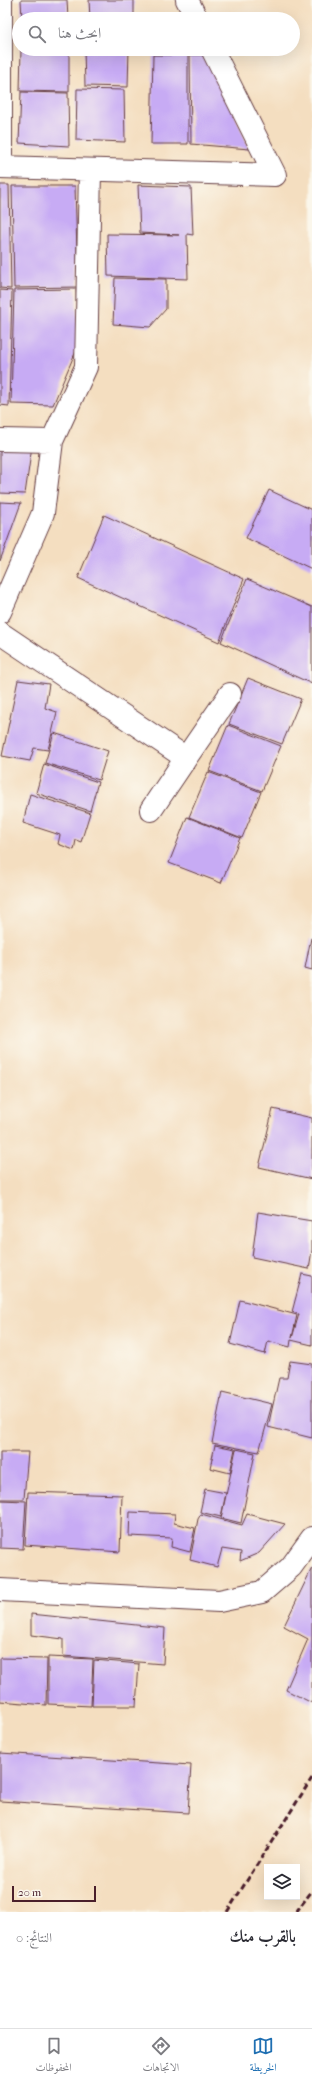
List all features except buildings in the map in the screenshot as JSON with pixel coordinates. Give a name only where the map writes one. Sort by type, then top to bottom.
[{"type":"street","points":[[1,0],[0,167],[275,175],[216,56]]},
{"type":"street","points":[[187,0],[193,12]]},
{"type":"street","points":[[0,612],[43,513],[52,441],[86,367],[90,170]]},
{"type":"street","points":[[0,440],[52,441]]},
{"type":"street","points":[[0,633],[186,758]]},
{"type":"street","points":[[151,810],[230,694]]},
{"type":"street","points":[[0,1590],[219,1601],[262,1592],[291,1567],[312,1538]]},
{"type":"railway","points":[[227,1912],[312,1778]]},
{"type":"railway","points":[[296,1912],[312,1891]]}]
